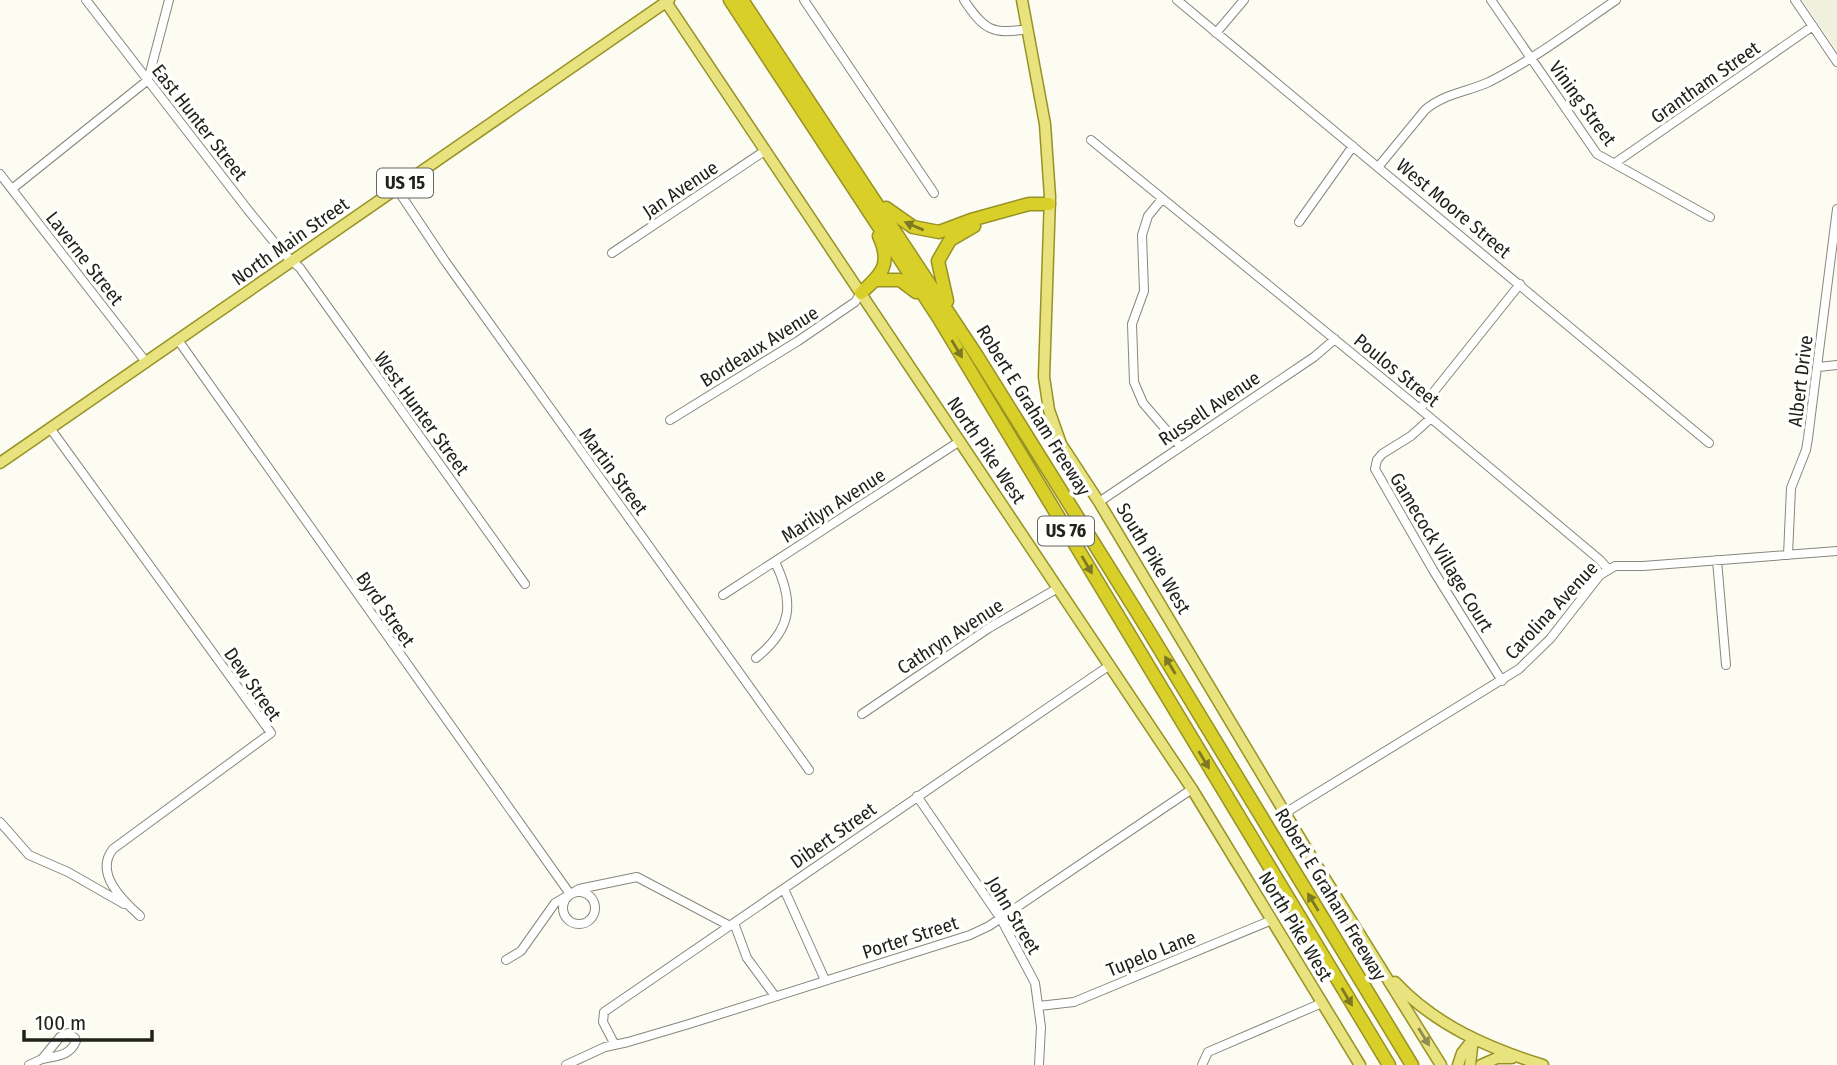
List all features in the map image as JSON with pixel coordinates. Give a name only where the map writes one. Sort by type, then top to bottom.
[{"type":"highway","name":"Robert E Graham Freeway","points":[[735,1],[1134,606],[1412,1065]]},
{"type":"highway","points":[[865,196],[913,228],[939,232],[1029,204],[1049,204]]},
{"type":"highway","points":[[861,293],[876,280],[886,257],[865,196]]},
{"type":"highway","points":[[944,316],[938,261],[950,240],[1002,211]]},
{"type":"highway","points":[[876,280],[892,279],[907,283],[944,316]]},
{"type":"highway","name":"Robert E Graham Freeway","points":[[944,316],[1389,1065]]},
{"type":"main road","name":"South Pike West","points":[[1022,0],[1045,124],[1049,204],[1044,377],[1049,410],[1061,444],[1099,502],[1381,968]]},
{"type":"main road","name":"North Pike West","points":[[666,1],[1192,789],[1360,1065]]},
{"type":"main road","name":"North Main Street","points":[[0,463],[666,1]]},
{"type":"main road","points":[[1381,968],[1411,998],[1444,1022],[1473,1039],[1543,1065]]},
{"type":"main road","points":[[1381,968],[1441,1065]]},
{"type":"main road","points":[[1458,1065],[1462,1053],[1473,1039]]},
{"type":"main road","points":[[1470,1065],[1473,1039]]},
{"type":"main road","points":[[1481,1065],[1497,1058],[1521,1058]]},
{"type":"street","name":"East Hunter Street","points":[[86,0],[248,210],[292,261]]},
{"type":"street","points":[[12,189],[148,80],[169,0]]},
{"type":"street","points":[[804,0],[934,193]]},
{"type":"street","points":[[964,0],[982,24],[990,29],[1005,33],[1028,29]]},
{"type":"street","name":"West Moore Street","points":[[1177,0],[1709,443]]},
{"type":"street","points":[[1216,33],[1244,0]]},
{"type":"street","name":"Vining Street","points":[[1491,0],[1591,147],[1602,158],[1710,217]]},
{"type":"street","points":[[1379,166],[1425,110],[1434,103],[1489,82],[1616,0]]},
{"type":"street","points":[[1795,0],[1837,62]]},
{"type":"street","name":"Grantham Street","points":[[1615,163],[1812,26]]},
{"type":"street","name":"Poulos Street","points":[[1091,140],[1431,418],[1608,569]]},
{"type":"street","points":[[1299,222],[1353,146]]},
{"type":"street","name":"Jan Avenue","points":[[612,253],[766,150]]},
{"type":"street","name":"Laverne Street","points":[[0,174],[146,362]]},
{"type":"street","name":"Martin Street","points":[[397,189],[453,272],[808,770]]},
{"type":"street","points":[[1161,199],[1148,216],[1142,235],[1144,291],[1132,324],[1134,382],[1143,403],[1181,446]]},
{"type":"street","name":"Albert Drive","points":[[1788,555],[1791,488],[1806,450],[1837,209]]},
{"type":"street","name":"West Hunter Street","points":[[292,261],[300,268],[525,584]]},
{"type":"street","points":[[1420,409],[1520,284]]},
{"type":"street","name":"Bordeaux Avenue","points":[[670,420],[798,341],[855,302],[861,293]]},
{"type":"street","name":"Russell Avenue","points":[[1099,502],[1314,357],[1335,339]]},
{"type":"street","name":"Byrd Street","points":[[178,340],[570,894]]},
{"type":"street","points":[[1818,367],[1837,365]]},
{"type":"street","name":"Gamecock Village Court","points":[[1431,418],[1411,436],[1382,454],[1375,469],[1433,570],[1502,681]]},
{"type":"street","name":"Dew Street","points":[[50,428],[271,733],[108,855],[105,865],[108,877],[140,916]]},
{"type":"street","name":"Marilyn Avenue","points":[[723,595],[960,441]]},
{"type":"street","name":"Carolina Avenue","points":[[1285,813],[1502,681],[1533,657],[1608,569],[1837,551]]},
{"type":"street","points":[[1717,560],[1726,665]]},
{"type":"street","points":[[756,659],[779,637],[787,613],[787,585],[775,562]]},
{"type":"street","name":"Cathryn Avenue","points":[[862,714],[989,628],[1058,588]]},
{"type":"street","name":"Dibert Street","points":[[610,1046],[603,1022],[604,1012],[1110,665]]},
{"type":"street","name":"Porter Street","points":[[566,1065],[610,1046],[970,935],[1001,919],[1192,789]]},
{"type":"street","name":"John Street","points":[[917,796],[1001,919],[1035,983],[1041,1027],[1039,1065]]},
{"type":"street","points":[[0,822],[29,855],[68,872],[130,907]]},
{"type":"street","points":[[506,960],[520,951],[555,903],[579,889],[637,877],[732,925],[747,958],[775,996]]},
{"type":"street","points":[[784,889],[825,980]]},
{"type":"street","name":"Byrd Street","points":[[581,892],[590,897],[594,907],[589,920],[576,923],[565,915],[563,905],[570,894],[581,892]]},
{"type":"street","name":"Tupelo Lane","points":[[1039,1006],[1074,1002],[1272,920]]},
{"type":"street","points":[[1202,1065],[1208,1052],[1322,1003]]},
{"type":"street","points":[[29,1065],[42,1059]]},
{"type":"shaded area","points":[[1802,0],[1837,0],[1837,51]]}]
